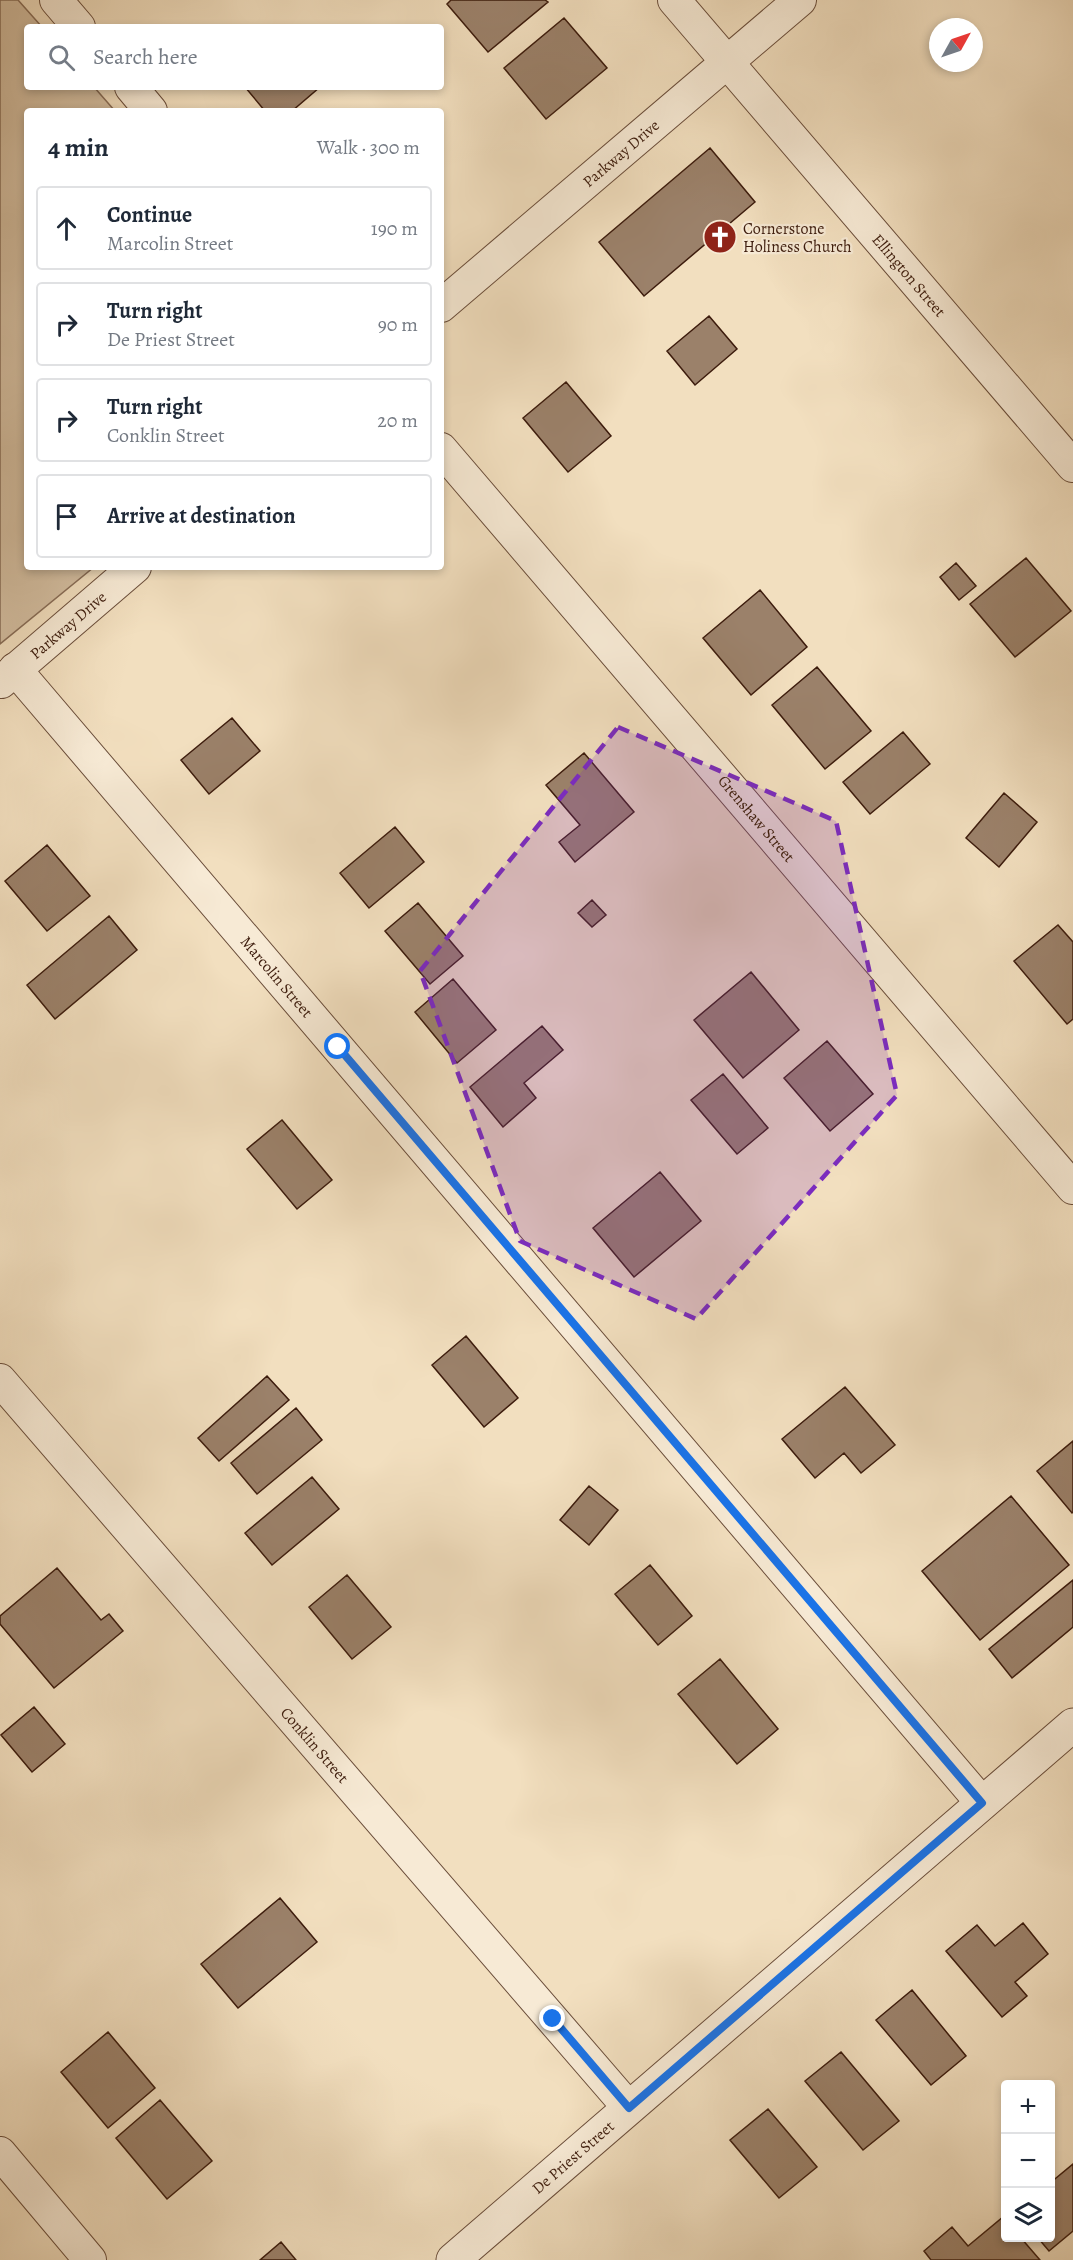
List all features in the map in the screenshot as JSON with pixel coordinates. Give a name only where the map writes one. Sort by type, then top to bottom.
[{"type":"street","points":[[56,0],[76,24]]},
{"type":"street","name":"Ellington Street","points":[[674,0],[1073,466]]},
{"type":"street","name":"Parkway Drive","points":[[444,303],[800,0]]},
{"type":"street","points":[[133,90],[148,108]]},
{"type":"street","name":"Grenshaw Street","points":[[444,453],[1073,1188]]},
{"type":"street","name":"Parkway Drive","points":[[8,675],[131,570]]},
{"type":"street","name":"Marcolin Street","points":[[8,675],[982,1803]]},
{"type":"street","name":"Conklin Street","points":[[0,1380],[629,2108]]},
{"type":"street","name":"De Priest Street","points":[[453,2260],[1073,1725]]},
{"type":"street","points":[[0,2153],[90,2260]]},
{"type":"highlighted area","points":[[618,727],[836,821],[897,1095],[696,1319],[520,1241],[420,971]]},
{"type":"shaded area","points":[[0,0],[18,0],[39,24],[24,24],[24,90],[97,90],[112,108],[24,108],[24,570],[90,570],[0,644]]},
{"type":"building","points":[[451,0],[545,0],[548,2],[488,52],[447,4]]},
{"type":"building","points":[[564,18],[607,68],[546,119],[504,68]]},
{"type":"building","points":[[248,90],[316,90],[296,108],[262,108]]},
{"type":"building","points":[[710,148],[755,202],[644,296],[599,242]]},
{"type":"building","points":[[709,316],[737,349],[695,385],[667,351]]},
{"type":"building","points":[[566,382],[611,436],[568,472],[523,418]]},
{"type":"building","points":[[1026,558],[1071,611],[1015,657],[970,604]]},
{"type":"building","points":[[956,563],[976,586],[959,600],[940,577]]},
{"type":"building","points":[[760,590],[807,647],[751,695],[703,638]]},
{"type":"building","points":[[817,667],[871,731],[825,769],[772,705]]},
{"type":"building","points":[[232,718],[260,751],[209,794],[181,760]]},
{"type":"building","points":[[903,732],[930,764],[870,814],[843,782]]},
{"type":"building","points":[[584,753],[634,812],[575,862],[559,842],[580,825],[546,785]]},
{"type":"building","points":[[1004,793],[1037,822],[999,867],[966,838]]},
{"type":"building","points":[[395,827],[424,862],[369,908],[340,873]]},
{"type":"building","points":[[47,845],[90,896],[47,931],[5,881]]},
{"type":"building","points":[[592,900],[606,915],[592,927],[578,913]]},
{"type":"building","points":[[418,903],[463,956],[430,984],[385,931]]},
{"type":"building","points":[[109,916],[137,950],[55,1019],[27,985]]},
{"type":"building","points":[[1058,925],[1073,942],[1073,1019],[1067,1024],[1014,961]]},
{"type":"building","points":[[751,972],[799,1030],[743,1078],[694,1020]]},
{"type":"building","points":[[453,979],[496,1030],[457,1063],[415,1012]]},
{"type":"building","points":[[542,1026],[563,1050],[524,1083],[536,1098],[503,1127],[470,1087]]},
{"type":"building","points":[[827,1041],[873,1094],[830,1131],[784,1078]]},
{"type":"building","points":[[723,1074],[768,1128],[737,1154],[691,1100]]},
{"type":"building","points":[[282,1120],[332,1180],[297,1209],[247,1149]]},
{"type":"building","points":[[660,1172],[701,1221],[634,1277],[593,1228]]},
{"type":"building","points":[[466,1336],[518,1398],[484,1427],[432,1365]]},
{"type":"building","points":[[267,1376],[289,1400],[219,1461],[198,1438]]},
{"type":"building","points":[[845,1387],[895,1445],[861,1473],[844,1453],[815,1478],[782,1439]]},
{"type":"building","points":[[296,1408],[322,1440],[257,1494],[231,1463]]},
{"type":"building","points":[[1073,1441],[1073,1512],[1072,1513],[1037,1471]]},
{"type":"building","points":[[312,1477],[339,1509],[272,1565],[245,1533]]},
{"type":"building","points":[[589,1486],[618,1510],[589,1545],[560,1520]]},
{"type":"building","points":[[1011,1496],[1069,1565],[980,1640],[922,1571]]},
{"type":"building","points":[[650,1565],[692,1616],[658,1645],[615,1594]]},
{"type":"building","points":[[57,1568],[101,1620],[109,1614],[123,1631],[54,1688],[0,1624],[0,1616]]},
{"type":"building","points":[[347,1575],[391,1627],[352,1659],[309,1607]]},
{"type":"building","points":[[1073,1580],[1073,1627],[1012,1678],[989,1649]]},
{"type":"building","points":[[720,1659],[778,1729],[737,1764],[678,1694]]},
{"type":"building","points":[[34,1707],[65,1744],[32,1772],[1,1735]]},
{"type":"building","points":[[280,1898],[317,1942],[238,2008],[201,1964]]},
{"type":"building","points":[[1023,1923],[1048,1954],[1015,1982],[1027,1996],[1002,2017],[946,1951],[977,1925],[995,1946]]},
{"type":"building","points":[[912,1990],[966,2056],[931,2085],[876,2020]]},
{"type":"building","points":[[108,2032],[155,2088],[108,2128],[61,2072]]},
{"type":"building","points":[[841,2052],[899,2121],[863,2150],[805,2081]]},
{"type":"building","points":[[160,2100],[212,2161],[167,2199],[116,2138]]},
{"type":"building","points":[[768,2109],[817,2167],[779,2198],[730,2140]]},
{"type":"building","points":[[1073,2164],[1073,2231],[1049,2251],[1041,2242],[1055,2242],[1055,2179]]},
{"type":"building","points":[[1001,2219],[1001,2242],[1024,2242],[1040,2260],[931,2260],[924,2251],[952,2227],[968,2246]]},
{"type":"building","points":[[281,2242],[296,2260],[260,2260]]},
{"type":"place","name":"Cornerstone Holiness Church","points":[[720,237]]},
{"type":"route","points":[[338,1047],[982,1803],[629,2108],[553,2019]]}]
